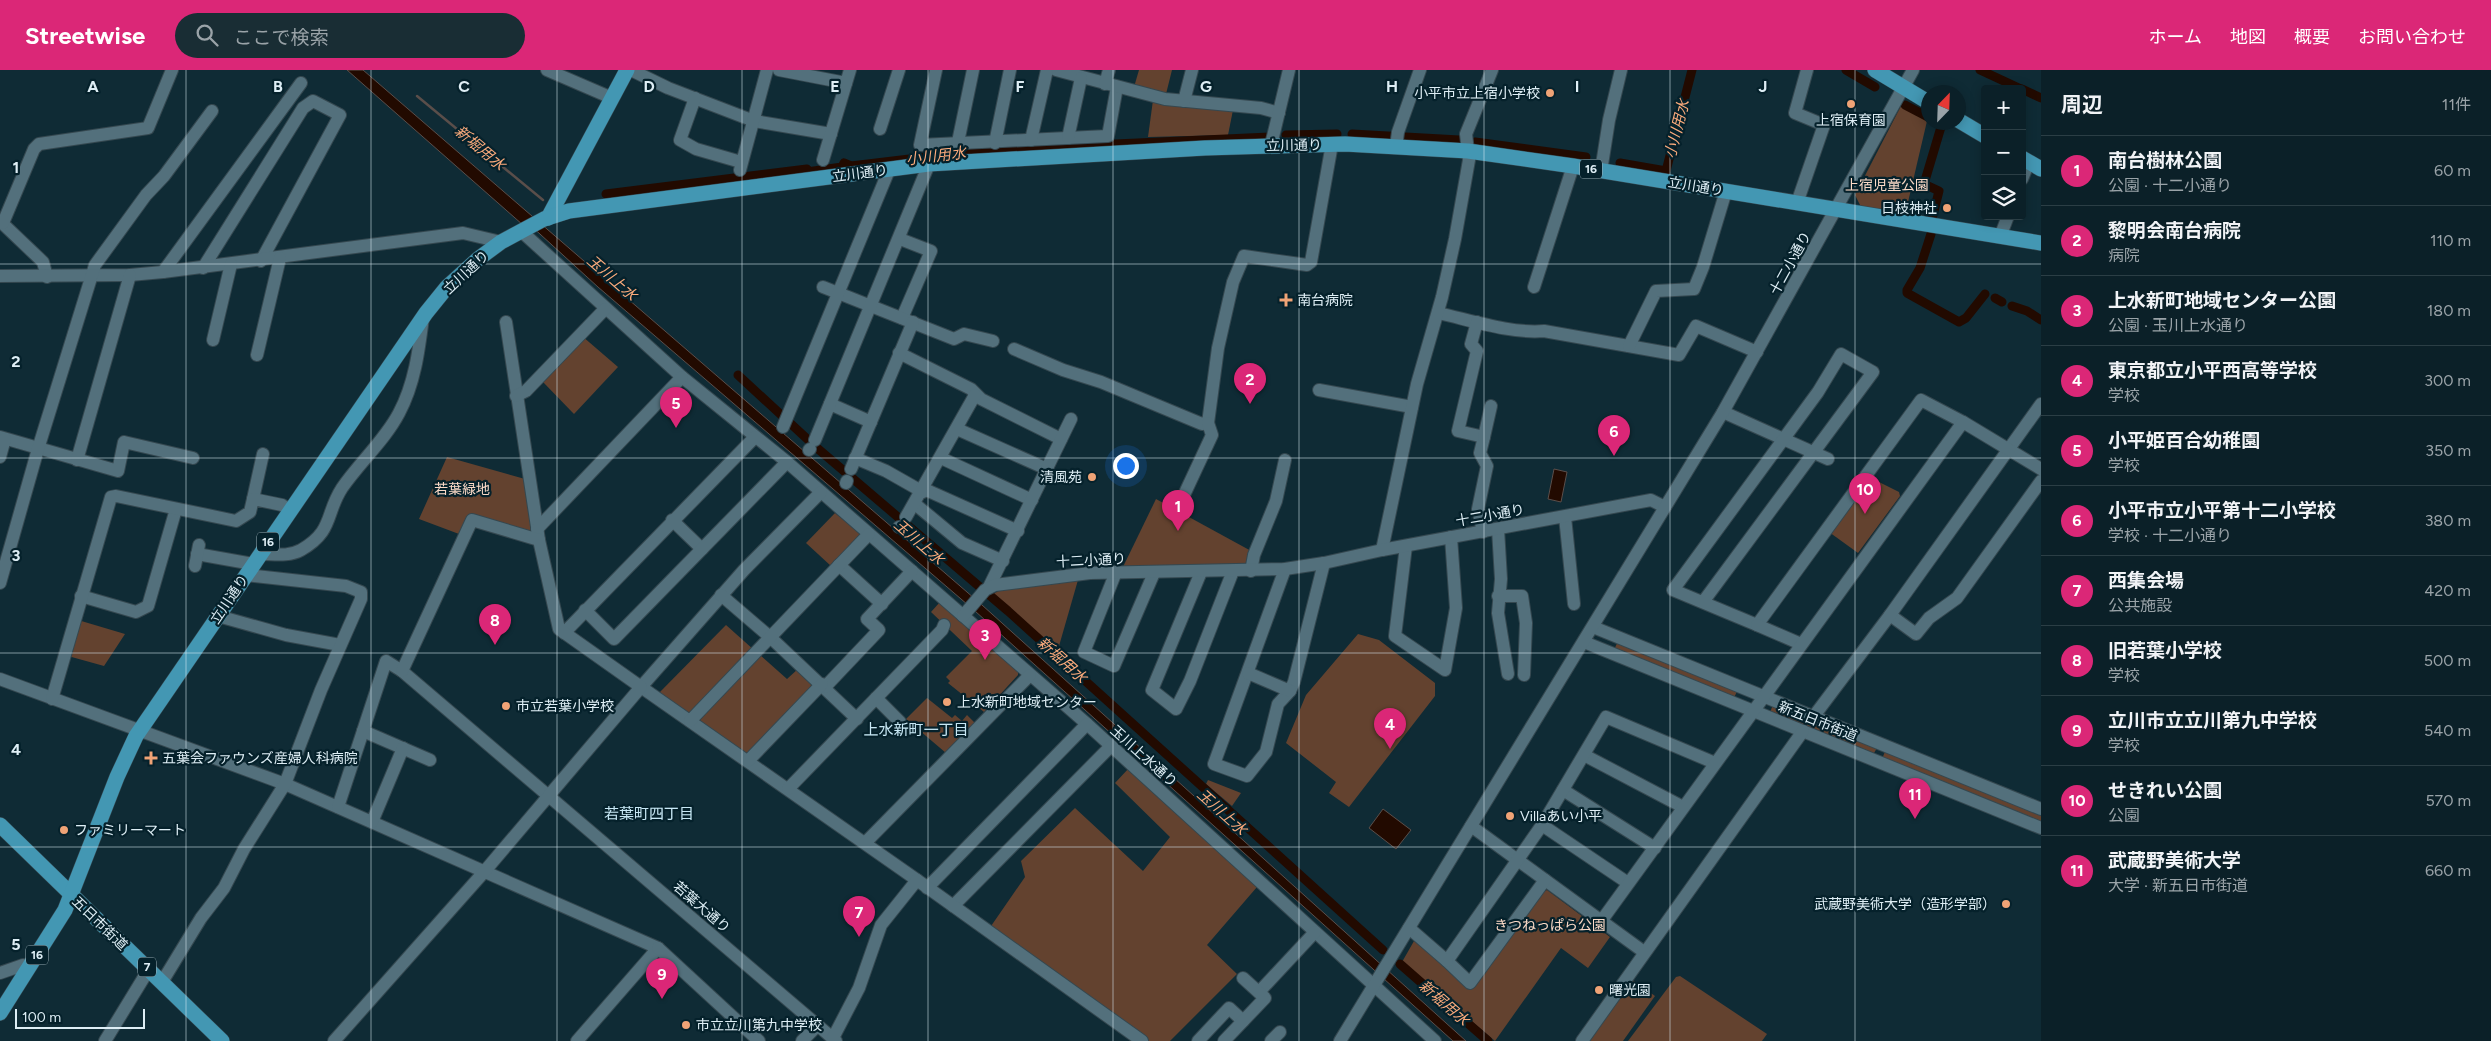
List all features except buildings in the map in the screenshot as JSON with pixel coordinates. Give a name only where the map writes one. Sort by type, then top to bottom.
[{"type":"main road","points":[[546,218],[629,70]]},
{"type":"main road","points":[[1875,70],[1921,98]]},
{"type":"main road","points":[[1966,125],[1981,134]]},
{"type":"main road","name":"立川通り","points":[[546,218],[569,211],[929,164],[1272,145],[1332,144],[1397,139],[1836,209],[2000,238],[2041,243]]},
{"type":"main road","name":"16","points":[[523,231],[546,218]]},
{"type":"main road","name":"立川通り","points":[[0,1013],[65,910],[117,777],[139,732],[423,317],[447,287],[478,259],[501,242],[523,231]]},
{"type":"main road","name":"五日市街道","points":[[0,825],[222,1041]]},
{"type":"street","points":[[47,277],[43,262],[1,222],[34,149],[39,144],[148,128],[172,70]]},
{"type":"street","points":[[547,70],[612,98]]},
{"type":"street","points":[[629,70],[754,121],[831,134]]},
{"type":"street","points":[[695,98],[680,140],[696,149],[740,166],[767,70]]},
{"type":"street","points":[[779,70],[846,83]]},
{"type":"street","points":[[823,160],[850,70]]},
{"type":"street","points":[[880,129],[899,70]]},
{"type":"street","points":[[936,70],[920,145],[958,142],[995,143],[1108,136],[1111,85],[1109,70]]},
{"type":"street","points":[[958,142],[974,70]]},
{"type":"street","points":[[995,143],[1010,70]]},
{"type":"street","points":[[1031,140],[1047,70]]},
{"type":"street","points":[[1059,70],[1081,78],[1184,101],[1261,108],[1279,112]]},
{"type":"street","points":[[1184,101],[1192,70]]},
{"type":"street","points":[[1272,145],[1289,70]]},
{"type":"street","points":[[1397,139],[1420,70]]},
{"type":"street","points":[[1382,550],[1412,406],[1438,313],[1455,239],[1469,160],[1465,142],[1466,134],[1492,70]]},
{"type":"street","points":[[1601,171],[1609,120],[1621,70]]},
{"type":"street","points":[[1797,203],[1824,125],[1795,113],[1807,70]]},
{"type":"street","name":"十二小通り","points":[[985,590],[1060,576],[1116,572],[1154,573],[1286,569],[1651,500],[1665,507],[1723,412],[1913,70]]},
{"type":"street","points":[[1068,138],[1081,78]]},
{"type":"street","points":[[163,272],[301,83]]},
{"type":"street","points":[[203,268],[303,108],[313,101],[340,115],[261,260]]},
{"type":"street","points":[[0,581],[38,448],[95,265],[146,195],[164,176],[212,111]]},
{"type":"street","points":[[1177,510],[1212,435],[1208,423],[1220,338],[1233,282],[1244,256],[1307,265],[1310,262],[1332,144]]},
{"type":"street","points":[[2025,175],[2034,163]]},
{"type":"street","points":[[811,446],[872,306],[929,164]]},
{"type":"street","points":[[1534,287],[1573,166]]},
{"type":"street","points":[[786,421],[836,300],[837,292],[889,170]]},
{"type":"street","points":[[1629,346],[1656,291],[1694,289],[1703,267],[1726,191]]},
{"type":"street","points":[[2000,238],[2007,220]]},
{"type":"street","name":"玉川上水通り","points":[[523,231],[605,309],[682,377],[787,462],[1111,746],[1315,932],[1376,982],[1435,1041]]},
{"type":"street","points":[[0,276],[130,275],[163,272],[463,233],[501,242]]},
{"type":"street","points":[[900,239],[931,252],[908,320],[899,354],[850,473],[886,471],[923,490],[1018,531]]},
{"type":"street","points":[[257,354],[280,258]]},
{"type":"street","points":[[213,340],[231,264]]},
{"type":"street","points":[[77,460],[130,275]]},
{"type":"street","points":[[823,287],[954,339],[964,334],[993,341]]},
{"type":"street","points":[[516,396],[526,391],[605,309]]},
{"type":"street","points":[[1438,313],[1533,332],[1544,331],[1679,356],[1696,326],[1757,352]]},
{"type":"street","points":[[253,564],[288,555],[300,550],[319,537],[330,519],[333,506],[341,489],[399,413],[417,363],[423,317]]},
{"type":"street","points":[[506,322],[538,534],[556,624],[564,633],[865,843],[1142,1041]]},
{"type":"street","points":[[1477,322],[1471,344],[1477,351],[1458,431],[1484,436]]},
{"type":"street","points":[[1014,349],[1202,424],[1208,423]]},
{"type":"street","points":[[899,354],[938,371],[972,389],[976,395],[1021,421],[1061,439]]},
{"type":"street","points":[[1703,602],[1812,452],[1873,372],[1841,354],[1818,392],[1782,438],[1673,590],[1801,644]]},
{"type":"street","points":[[538,534],[682,377]]},
{"type":"street","points":[[1319,390],[1412,406]]},
{"type":"street","points":[[902,524],[916,504],[976,395]]},
{"type":"street","points":[[1757,625],[1921,400],[1963,422],[2041,469]]},
{"type":"street","points":[[830,404],[871,422]]},
{"type":"street","points":[[1814,716],[1890,615],[2041,404]]},
{"type":"street","points":[[1483,532],[1478,508],[1487,466],[1480,453],[1491,406]]},
{"type":"street","points":[[1723,412],[1828,459]]},
{"type":"street","points":[[963,616],[985,590],[1003,561],[1071,419]]},
{"type":"street","points":[[1602,920],[1963,422]]},
{"type":"street","points":[[957,429],[1047,469]]},
{"type":"street","points":[[564,633],[672,520],[755,437]]},
{"type":"street","points":[[0,456],[3,438],[118,471],[124,442],[193,458]]},
{"type":"street","points":[[52,699],[111,497],[116,496],[236,522],[250,512],[263,454]]},
{"type":"street","points":[[941,458],[1032,500]]},
{"type":"street","points":[[1251,571],[1254,555],[1276,501],[1285,460]]},
{"type":"street","points":[[585,610],[614,639],[787,462]]},
{"type":"street","points":[[1890,615],[1916,634],[1929,618],[1957,598],[2041,481]]},
{"type":"street","points":[[334,1041],[484,872],[721,595],[821,492]]},
{"type":"street","points":[[253,499],[282,505],[290,510]]},
{"type":"street","points":[[916,504],[962,543],[1003,561]]},
{"type":"street","points":[[1340,1041],[1665,507]]},
{"type":"street","points":[[81,596],[136,612],[148,606],[176,509]]},
{"type":"street","points":[[1564,517],[1574,604]]},
{"type":"street","points":[[338,807],[386,661],[402,671],[472,520],[538,534]]},
{"type":"street","points":[[672,520],[702,549]]},
{"type":"street","points":[[1498,529],[1500,579],[1498,613],[1508,674]]},
{"type":"street","points":[[690,721],[869,534]]},
{"type":"street","points":[[1406,546],[1394,636],[1445,670],[1456,608],[1451,537]]},
{"type":"street","points":[[162,982],[200,918],[224,888],[244,849],[285,784],[340,645],[362,599],[361,592],[346,586],[320,582],[253,564],[197,555]]},
{"type":"street","points":[[1286,569],[1214,764],[1247,776],[1266,752],[1278,704],[1290,691],[1324,563]]},
{"type":"street","points":[[839,565],[882,604]]},
{"type":"street","points":[[748,761],[878,630],[867,619],[912,571]]},
{"type":"street","points":[[1201,572],[1152,690],[1176,709],[1190,681],[1233,571]]},
{"type":"street","points":[[1116,572],[1084,652],[1114,666],[1154,573]]},
{"type":"street","points":[[721,595],[770,637],[857,719]]},
{"type":"street","points":[[1498,596],[1522,596],[1526,623],[1524,675]]},
{"type":"street","points":[[218,616],[286,635],[340,645]]},
{"type":"street","points":[[788,789],[942,630],[944,624]]},
{"type":"street","name":"新五日市街道","points":[[1593,627],[2041,809]]},
{"type":"street","name":"新五日市街道","points":[[1584,642],[2041,828]]},
{"type":"street","name":"若葉大通り","points":[[402,671],[834,1040]]},
{"type":"street","points":[[1248,673],[1290,691]]},
{"type":"street","points":[[865,843],[1030,675]]},
{"type":"street","points":[[0,679],[139,732],[285,784],[658,948],[759,1041]]},
{"type":"street","points":[[876,698],[900,722]]},
{"type":"street","points":[[1447,961],[1542,825],[1606,716],[1715,763]]},
{"type":"street","points":[[834,1040],[859,988],[881,925],[1086,724]]},
{"type":"street","points":[[363,731],[430,760]]},
{"type":"street","points":[[1582,1041],[1804,731]]},
{"type":"street","points":[[1873,759],[1878,753],[1878,742]]},
{"type":"street","points":[[953,906],[1111,746]]},
{"type":"street","points":[[372,822],[403,748]]},
{"type":"street","points":[[1584,756],[1683,807]]},
{"type":"street","points":[[1563,790],[1655,848]]},
{"type":"street","points":[[1542,825],[1628,883]]},
{"type":"street","points":[[1471,826],[1644,952]]},
{"type":"street","points":[[1409,928],[1470,982],[1545,880]]},
{"type":"street","points":[[1259,992],[1315,932]]},
{"type":"street","points":[[577,1041],[658,948]]},
{"type":"street","points":[[0,973],[23,965],[29,968]]},
{"type":"street","points":[[105,1041],[149,969]]},
{"type":"street","points":[[1224,1041],[1265,998],[1244,978]]},
{"type":"street","points":[[1198,1041],[1229,1008],[1243,1021]]},
{"type":"street","points":[[802,1041],[818,1026]]},
{"type":"green space","points":[[1139,70],[1172,70],[1166,94],[1134,87]]},
{"type":"green space","points":[[1153,100],[1233,110],[1228,135],[1148,137]]},
{"type":"green space","name":"上宿児童公園","points":[[1901,106],[1921,118],[1921,130],[1925,130],[1905,215],[1861,207],[1855,195]]},
{"type":"green space","points":[[582,336],[618,367],[574,414],[542,381]]},
{"type":"green space","name":"若葉緑地","points":[[447,457],[525,479],[532,529],[526,536],[469,515],[459,534],[419,519]]},
{"type":"green space","points":[[1871,478],[1899,492],[1900,496],[1858,553],[1829,532]]},
{"type":"green space","points":[[1156,499],[1253,552],[1247,568],[1122,569]]},
{"type":"green space","points":[[835,513],[860,533],[860,537],[831,566],[806,543]]},
{"type":"green space","points":[[1078,580],[1057,653],[991,595],[1004,588]]},
{"type":"green space","points":[[940,602],[1018,670],[1018,675],[984,712],[948,683],[950,681],[946,677],[972,651],[931,612]]},
{"type":"green space","points":[[78,620],[125,634],[104,666],[68,656]]},
{"type":"green space","points":[[726,625],[754,650],[691,714],[687,714],[658,694]]},
{"type":"green space","points":[[1358,634],[1379,640],[1435,683],[1435,696],[1349,807],[1329,793],[1336,782],[1286,743],[1306,695]]},
{"type":"green space","points":[[1618,641],[1738,689],[1734,698],[1614,650]]},
{"type":"green space","points":[[760,655],[787,679],[799,668],[813,687],[749,753],[744,754],[699,722],[698,718]]},
{"type":"green space","points":[[927,698],[952,718],[955,715],[962,721],[967,715],[976,724],[946,753],[906,719]]},
{"type":"green space","points":[[1773,704],[1877,748],[1874,753],[1770,713]]},
{"type":"green space","points":[[1886,749],[2041,813],[2041,823],[1882,759]]},
{"type":"green space","points":[[1129,768],[1257,887],[1207,945],[1237,974],[1170,1041],[1146,1041],[989,929],[1025,877],[1021,861],[1075,808],[1143,871],[1170,837],[1115,783]]},
{"type":"green space","points":[[1208,780],[1241,793],[1232,806],[1206,784]]},
{"type":"green space","name":"きつねっぱら公園","points":[[1547,890],[1610,937],[1588,968],[1561,948],[1495,1041],[1402,962],[1414,941],[1418,939],[1473,988],[1542,892]]},
{"type":"green space","points":[[1627,976],[1655,996],[1623,1041],[1582,1041]]},
{"type":"green space","points":[[1680,976],[1767,1034],[1762,1041],[1628,1041],[1676,977]]},
{"type":"shaded area","points":[[347,70],[363,70],[982,605],[1466,1041],[1453,1041],[975,611],[598,287],[529,224],[523,225]]},
{"type":"shaded area","points":[[1554,469],[1567,472],[1561,502],[1548,499]]},
{"type":"shaded area","points":[[1383,809],[1411,830],[1396,849],[1369,828]]},
{"type":"waterway","name":"小川用水","points":[[1620,163],[1666,171],[1692,70]]},
{"type":"waterway","name":"小川用水","points":[[1846,70],[1875,87]]},
{"type":"waterway","points":[[1980,70],[2012,85]]},
{"type":"waterway","points":[[2026,91],[2041,98]]},
{"type":"waterway","name":"新堀用水","points":[[417,96],[543,200]]},
{"type":"waterway","name":"小川用水","points":[[1905,105],[1921,113]]},
{"type":"waterway","name":"小川用水","points":[[1932,219],[1939,191],[1924,184],[1940,130]]},
{"type":"waterway","name":"小川用水","points":[[1286,135],[1337,134]]},
{"type":"waterway","name":"小川用水","points":[[1352,134],[1459,140]]},
{"type":"waterway","name":"小川用水","points":[[606,194],[807,169],[807,172],[842,167],[844,163],[851,166],[985,150],[1270,137]]},
{"type":"waterway","name":"小川用水","points":[[1475,142],[1586,157]]},
{"type":"waterway","name":"小川用水","points":[[1931,234],[1920,268],[1907,293],[1959,322],[1966,318],[1985,294]]},
{"type":"waterway","name":"小川用水","points":[[1995,298],[2002,302]]},
{"type":"waterway","name":"小川用水","points":[[2012,306],[2027,311],[2041,320]]},
{"type":"waterway","name":"新堀用水","points":[[738,375],[817,448],[1008,611],[1383,950]]},
{"type":"waterway","name":"新堀用水","points":[[1400,964],[1488,1041]]},
{"type":"place","name":"小平市立上宿小学校","points":[[1550,93]]},
{"type":"place","name":"上宿保育園","points":[[1851,104]]},
{"type":"place","name":"日枝神社","points":[[1947,208]]},
{"type":"place","name":"南台病院","points":[[1286,300]]},
{"type":"place","name":"黎明会南台病院","points":[[1250,404]]},
{"type":"place","name":"小平姫百合幼稚園","points":[[676,428]]},
{"type":"place","name":"小平市立小平第十二小学校","points":[[1614,456]]},
{"type":"place","name":"清風苑","points":[[1092,477]]},
{"type":"place","name":"せきれい公園","points":[[1865,514]]},
{"type":"place","name":"南台樹林公園","points":[[1178,531]]},
{"type":"place","name":"旧若葉小学校","points":[[495,645]]},
{"type":"place","name":"上水新町地域センター公園","points":[[985,660]]},
{"type":"place","name":"上水新町地域センター","points":[[947,702]]},
{"type":"place","name":"市立若葉小学校","points":[[506,706]]},
{"type":"place","name":"東京都立小平西高等学校","points":[[1390,749]]},
{"type":"place","name":"五葉会ファウンズ産婦人科病院","points":[[151,758]]},
{"type":"place","name":"Villaあい小平","points":[[1510,816]]},
{"type":"place","name":"武蔵野美術大学","points":[[1915,819]]},
{"type":"place","name":"ファミリーマート","points":[[64,830]]},
{"type":"place","name":"武蔵野美術大学（造形学部）","points":[[2006,904]]},
{"type":"place","name":"西集会場","points":[[859,937]]},
{"type":"place","name":"曙光園","points":[[1599,990]]},
{"type":"place","name":"立川市立立川第九中学校","points":[[662,999]]},
{"type":"place","name":"市立立川第九中学校","points":[[686,1025]]},
{"type":"district","name":"上水新町一丁目","points":[[916,730]]},
{"type":"district","name":"若葉町四丁目","points":[[649,814]]},
{"type":"water label","name":"玉川上水","points":[[612,278]]},
{"type":"water label","name":"玉川上水","points":[[919,542]]},
{"type":"water label","name":"玉川上水","points":[[1222,812]]}]
